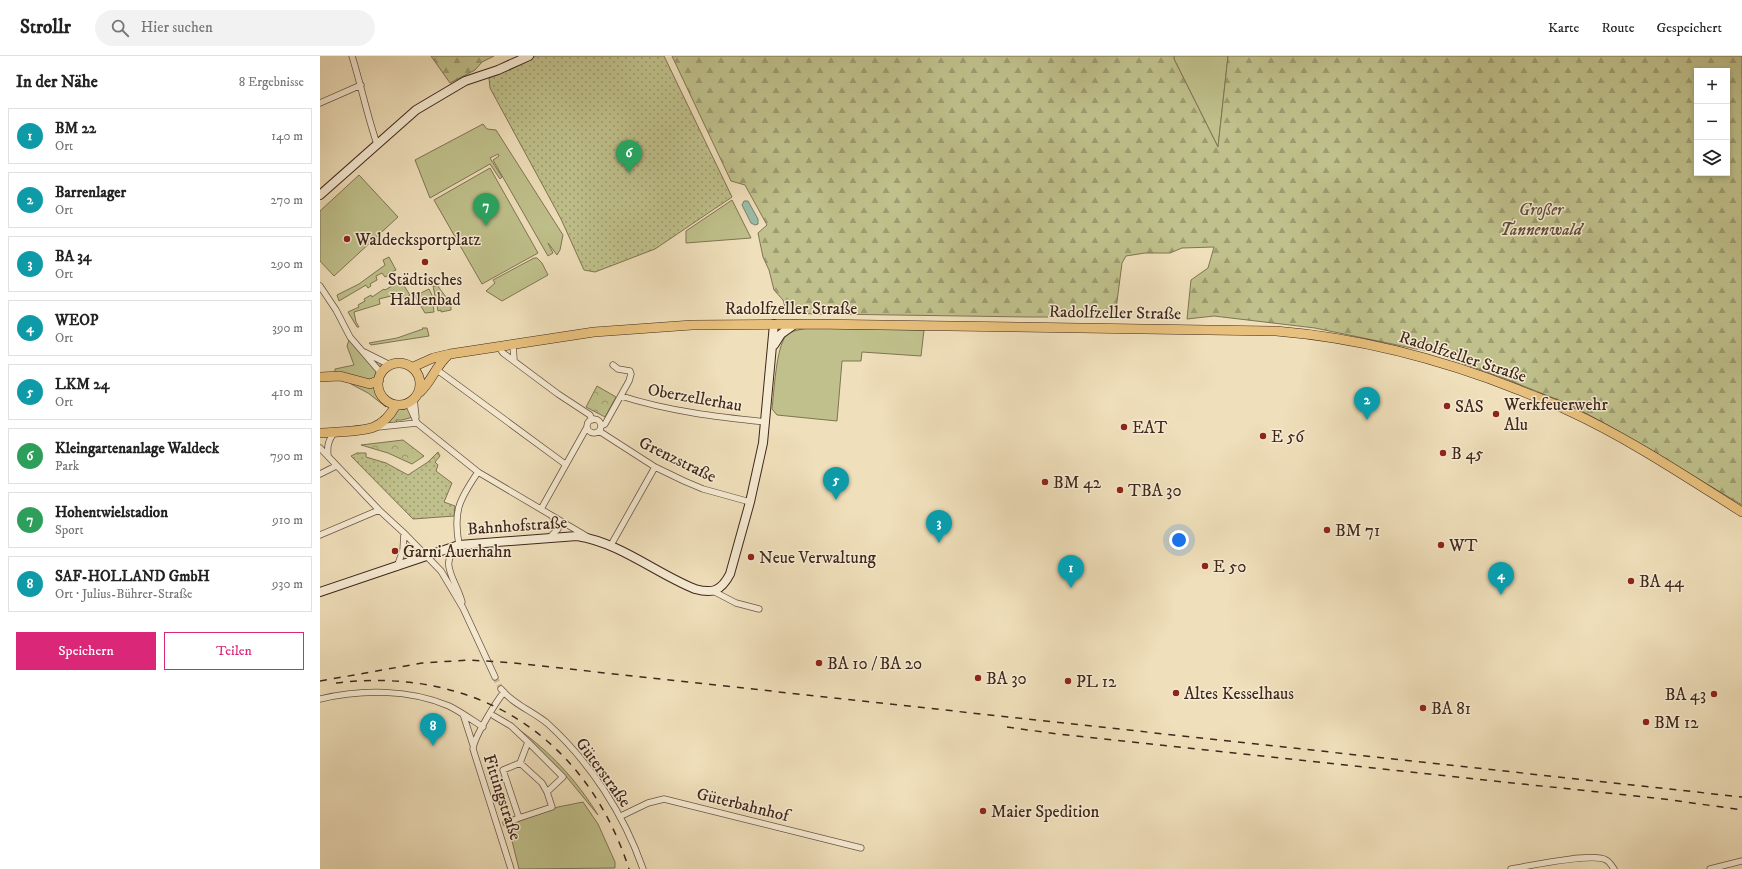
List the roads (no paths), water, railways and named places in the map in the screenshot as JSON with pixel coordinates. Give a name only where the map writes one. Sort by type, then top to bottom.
[{"type":"main road","name":"Radolfzeller Straße","points":[[413,368],[438,357],[450,354],[594,332],[651,327],[732,324],[795,324],[1276,331],[1299,333],[1380,346],[1427,358],[1494,380],[1567,410],[1623,439],[1742,512]]},
{"type":"main road","points":[[380,377],[380,393],[384,399],[396,404],[414,398],[425,387],[439,363],[450,354]]},
{"type":"main road","points":[[320,377],[340,376],[370,384],[380,377],[390,365],[402,363],[413,368],[418,373],[420,381],[414,398]]},
{"type":"main road","points":[[320,433],[374,427],[391,414],[396,404]]},
{"type":"street","points":[[352,56],[362,85],[371,128],[377,144]]},
{"type":"street","points":[[322,193],[416,110],[465,81],[498,70],[529,56]]},
{"type":"street","points":[[320,104],[362,85]]},
{"type":"street","points":[[320,286],[336,310],[350,337],[380,377]]},
{"type":"street","points":[[759,609],[736,603],[713,592],[724,584],[730,574],[750,502],[762,450],[766,422],[774,324]]},
{"type":"street","points":[[773,348],[781,334],[795,324]]},
{"type":"street","points":[[513,344],[514,360]]},
{"type":"street","points":[[498,346],[503,353],[558,394],[590,415],[592,420],[599,422],[600,428],[592,433],[587,427]]},
{"type":"street","points":[[359,349],[390,365]]},
{"type":"street","name":"Oberzellerhau","points":[[600,428],[605,424],[621,396],[631,374],[630,370],[618,369],[613,365]]},
{"type":"street","points":[[434,372],[440,372],[565,464]]},
{"type":"street","name":"Oberzellerhau","points":[[621,396],[651,406],[707,416],[766,422]]},
{"type":"street","points":[[414,398],[417,423]]},
{"type":"street","points":[[541,509],[589,422],[592,420]]},
{"type":"street","points":[[374,427],[417,423],[478,472],[551,514],[589,538]]},
{"type":"street","name":"Grenzstraße","points":[[600,428],[655,466],[703,489],[750,502]]},
{"type":"street","points":[[328,457],[327,448],[330,438],[335,432]]},
{"type":"street","points":[[320,448],[379,510],[441,571],[463,608],[495,677]]},
{"type":"street","points":[[320,474],[336,466]]},
{"type":"street","points":[[611,546],[655,466]]},
{"type":"street","points":[[463,608],[459,591],[447,561],[449,555],[459,545],[456,524],[458,510],[463,496],[478,472]]},
{"type":"street","points":[[320,535],[379,510]]},
{"type":"street","points":[[551,514],[564,523],[577,536]]},
{"type":"street","points":[[549,538],[558,529],[558,525],[551,514]]},
{"type":"street","points":[[397,567],[403,550],[404,533]]},
{"type":"street","name":"Bahnhofstraße","points":[[427,557],[438,551],[459,545],[577,536],[589,538],[611,546],[687,585],[703,591],[713,592]]},
{"type":"street","points":[[320,592],[427,557]]},
{"type":"street","name":"Fittingstraße","points":[[502,691],[473,745],[473,753],[511,869]]},
{"type":"street","name":"Güterstraße","points":[[502,691],[545,722],[577,754],[620,816],[643,869]]},
{"type":"street","points":[[320,699],[355,693],[394,693],[415,696],[439,702],[483,726]]},
{"type":"street","points":[[463,714],[473,745]]},
{"type":"street","points":[[494,716],[511,726],[562,777],[547,792]]},
{"type":"street","points":[[519,818],[503,770],[520,763],[528,742]]},
{"type":"street","points":[[506,823],[552,807],[542,783],[520,763]]},
{"type":"street","name":"Güterbahnhof","points":[[620,816],[648,803],[664,799],[860,848]]},
{"type":"street","points":[[1511,869],[1585,857],[1599,857],[1607,860],[1614,869]]},
{"type":"street","points":[[1710,869],[1742,861]]},
{"type":"tunnel","points":[[495,677],[501,689]]},
{"type":"railway","points":[[320,681],[422,663],[470,660],[514,663],[1742,797]]},
{"type":"railway","points":[[336,683],[387,681],[434,686],[478,699],[518,720],[554,747],[585,781],[610,822],[629,869]]},
{"type":"railway","points":[[1007,727],[1057,734],[1672,800],[1742,810]]},
{"type":"place","name":"Kleingartenanlage Waldeck","points":[[629,173]]},
{"type":"place","name":"Hohentwielstadion","points":[[486,226]]},
{"type":"place","name":"Waldecksportplatz","points":[[347,239]]},
{"type":"place","name":"Städtisches Hallenbad","points":[[425,262]]},
{"type":"place","name":"SAS","points":[[1447,406]]},
{"type":"place","name":"Werkfeuerwehr Alu","points":[[1496,414]]},
{"type":"place","name":"Barrenlager","points":[[1367,420]]},
{"type":"place","name":"EAT","points":[[1124,427]]},
{"type":"place","name":"E 56","points":[[1263,436]]},
{"type":"place","name":"B 45","points":[[1443,453]]},
{"type":"place","name":"BM 42","points":[[1045,482]]},
{"type":"place","name":"TBA 30","points":[[1120,490]]},
{"type":"place","name":"LKM 24","points":[[836,500]]},
{"type":"place","name":"BM 71","points":[[1327,530]]},
{"type":"place","name":"BA 34","points":[[939,543]]},
{"type":"place","name":"WT","points":[[1441,545]]},
{"type":"place","name":"Garni Auerhahn","points":[[395,551]]},
{"type":"place","name":"Neue Verwaltung","points":[[751,557]]},
{"type":"place","name":"E 50","points":[[1205,566]]},
{"type":"place","name":"BA 44","points":[[1631,581]]},
{"type":"place","name":"BM 22","points":[[1071,588]]},
{"type":"place","name":"WEOP","points":[[1501,595]]},
{"type":"place","name":"BA 10 / BA 20","points":[[819,663]]},
{"type":"place","name":"BA 30","points":[[978,678]]},
{"type":"place","name":"PL 12","points":[[1068,681]]},
{"type":"place","name":"Altes Kesselhaus","points":[[1176,693]]},
{"type":"place","name":"BA 43","points":[[1714,694]]},
{"type":"place","name":"BA 81","points":[[1423,708]]},
{"type":"place","name":"BM 12","points":[[1646,722]]},
{"type":"place","name":"SAF-HOLLAND GmbH","points":[[433,746]]},
{"type":"place","name":"Maier Spedition","points":[[983,811]]},
{"type":"park label","name":"Großer Tannenwald","points":[[1541,219]]}]
